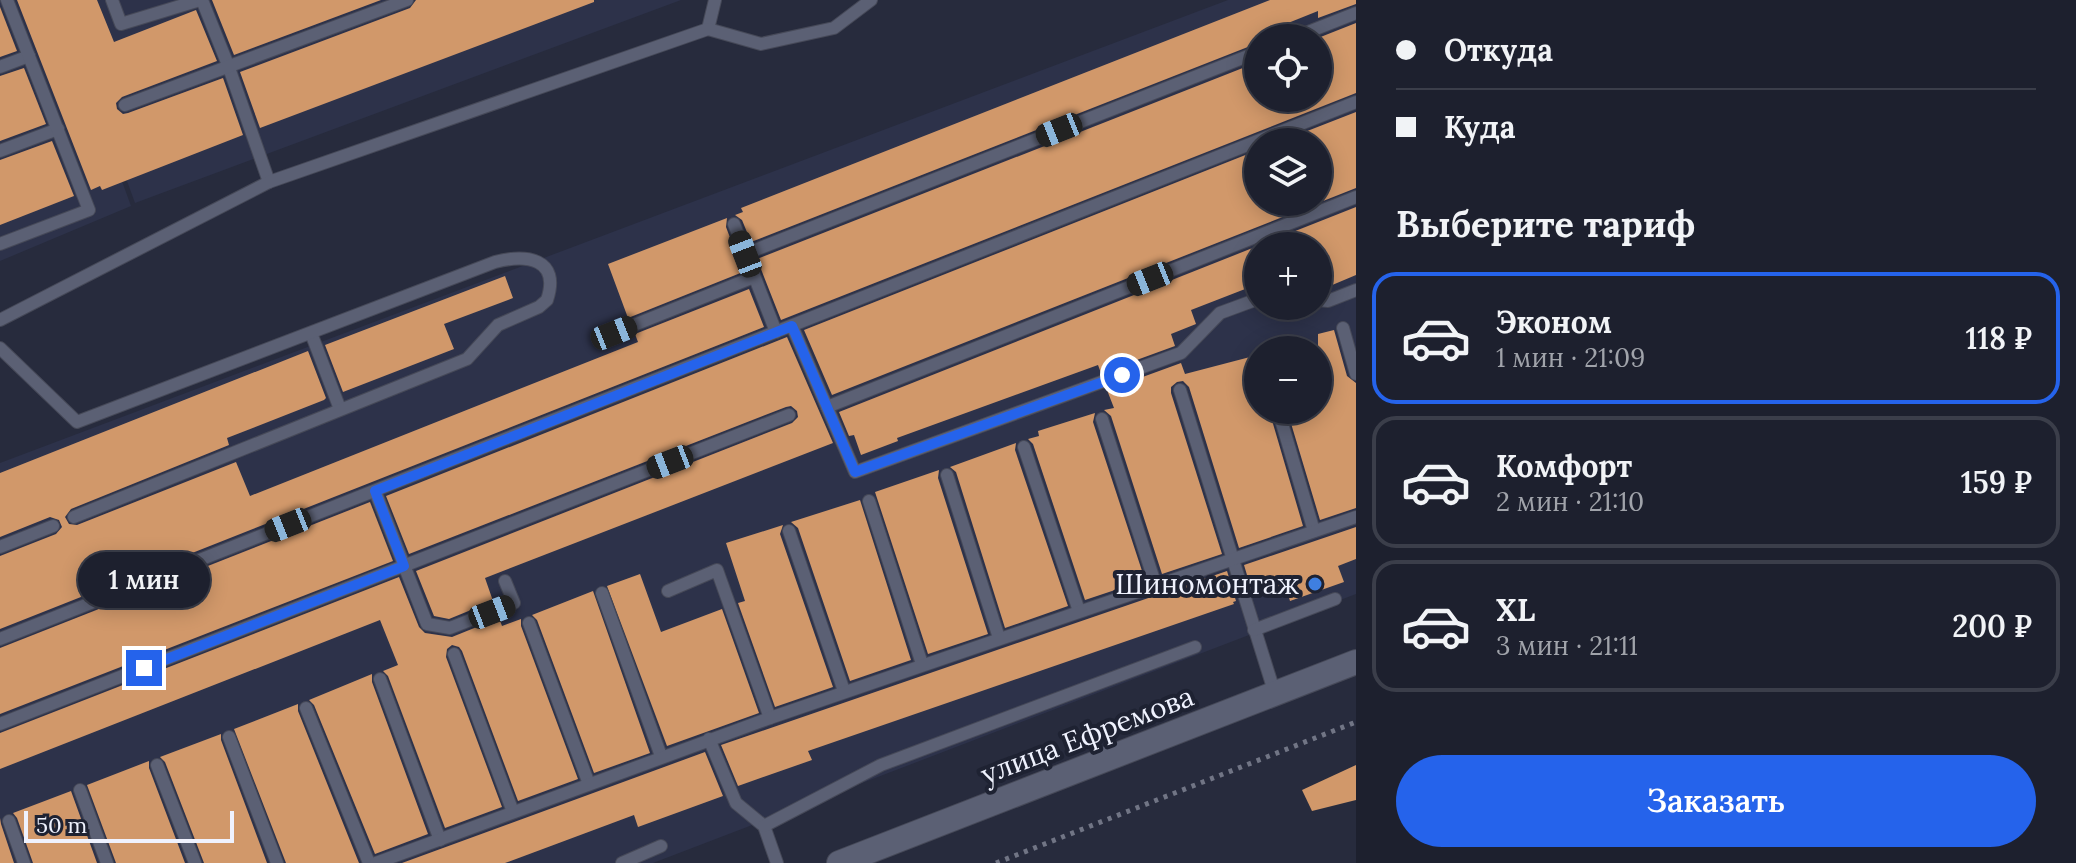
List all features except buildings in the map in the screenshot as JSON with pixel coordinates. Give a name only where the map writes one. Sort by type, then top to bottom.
[{"type":"street","name":"улица Ефремова","points":[[839,863],[1356,662]]},
{"type":"lane","points":[[0,244],[89,210],[7,0]]},
{"type":"lane","points":[[112,0],[121,24],[201,0],[228,65],[269,182]]},
{"type":"lane","points":[[125,105],[407,0]]},
{"type":"lane","points":[[708,29],[715,0]]},
{"type":"lane","points":[[0,320],[269,182],[708,29],[761,44],[834,28],[871,0]]},
{"type":"lane","points":[[1328,24],[1356,13]]},
{"type":"lane","points":[[0,67],[29,56]]},
{"type":"lane","points":[[745,254],[1244,58]]},
{"type":"lane","points":[[0,639],[1356,102]]},
{"type":"lane","points":[[0,151],[58,129]]},
{"type":"lane","points":[[827,407],[1356,197]]},
{"type":"lane","points":[[734,224],[776,332]]},
{"type":"lane","points":[[0,348],[77,422],[513,257],[528,258],[543,265],[548,273],[550,291],[547,300],[539,307],[498,325],[467,359],[74,517]]},
{"type":"lane","points":[[614,333],[754,277]]},
{"type":"lane","points":[[1332,299],[1356,290]]},
{"type":"lane","points":[[792,326],[855,472],[1181,353],[1220,313],[1244,304]]},
{"type":"lane","points":[[1343,328],[1356,374]]},
{"type":"lane","points":[[311,333],[340,409]]},
{"type":"lane","points":[[1180,390],[1275,694]]},
{"type":"lane","points":[[0,724],[789,415]]},
{"type":"lane","points":[[1102,419],[1156,586]]},
{"type":"lane","points":[[1282,424],[1314,531]]},
{"type":"lane","points":[[1024,447],[1079,611]]},
{"type":"lane","points":[[947,475],[999,638]]},
{"type":"lane","points":[[375,491],[427,624],[450,628],[514,603],[505,581]]},
{"type":"lane","points":[[869,501],[922,664]]},
{"type":"lane","points":[[376,863],[844,691],[1356,517]]},
{"type":"lane","points":[[0,547],[53,526]]},
{"type":"lane","points":[[789,531],[844,691]]},
{"type":"lane","points":[[668,591],[717,570],[770,718]]},
{"type":"lane","points":[[602,593],[661,756]]},
{"type":"lane","points":[[1254,630],[1335,599]]},
{"type":"lane","points":[[529,623],[589,784]]},
{"type":"lane","points":[[764,826],[881,765],[1195,647]]},
{"type":"lane","points":[[454,654],[513,812]]},
{"type":"lane","points":[[380,679],[440,840]]},
{"type":"lane","points":[[306,708],[369,863]]},
{"type":"lane","points":[[229,737],[277,863]]},
{"type":"lane","points":[[709,739],[736,803],[764,826],[777,863]]},
{"type":"lane","points":[[157,765],[195,863]]},
{"type":"lane","points":[[80,790],[107,863]]},
{"type":"lane","points":[[9,821],[24,863]]},
{"type":"lane","points":[[622,863],[661,846]]},
{"type":"path","points":[[996,863],[1356,722]]},
{"type":"shaded area","points":[[0,0],[56,0],[131,206],[0,261]]},
{"type":"shaded area","points":[[61,0],[681,0],[135,203]]},
{"type":"shaded area","points":[[1228,0],[1356,0],[1356,594],[653,863],[0,863],[0,463]]},
{"type":"place","name":"Шиномонтаж","points":[[1315,584]]},
{"type":"route","points":[[144,668],[404,566],[375,491],[792,326],[855,472],[1122,375]]}]
